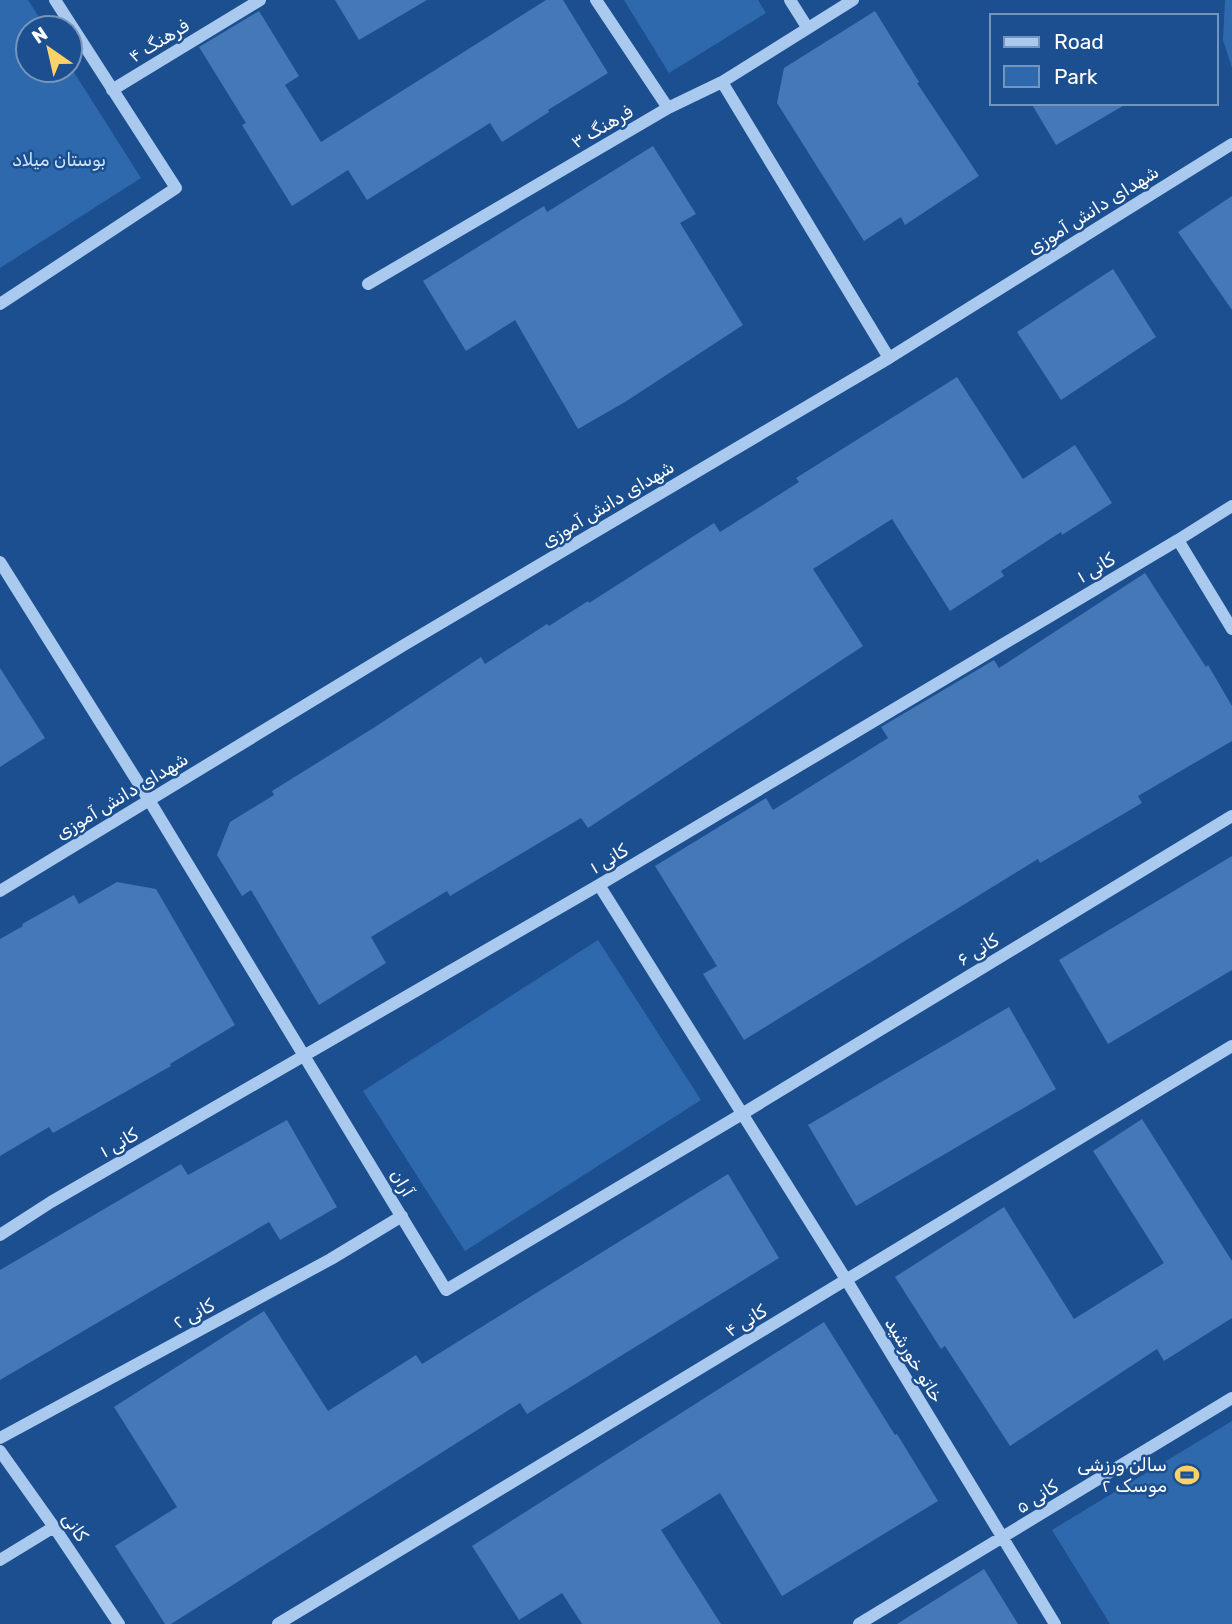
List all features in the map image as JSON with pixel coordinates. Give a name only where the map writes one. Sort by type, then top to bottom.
[{"type":"street","points":[[0,304],[176,188],[55,0]]},
{"type":"street","name":"فرهنگ ۴","points":[[113,90],[260,0]]},
{"type":"street","points":[[596,0],[668,108]]},
{"type":"street","points":[[790,0],[807,27]]},
{"type":"street","name":"فرهنگ ۳","points":[[368,284],[668,108],[722,82],[853,0]]},
{"type":"street","points":[[722,82],[889,358]]},
{"type":"street","name":"شهدای دانش آموزی","points":[[0,891],[404,645],[889,358],[1232,144]]},
{"type":"street","name":"کانی ۱","points":[[0,1234],[599,885],[1232,506]]},
{"type":"street","points":[[1178,540],[1232,629]]},
{"type":"street","name":"آران","points":[[0,562],[149,800],[446,1290],[742,1114]]},
{"type":"street","name":"کانی ۶","points":[[742,1114],[1232,816]]},
{"type":"street","name":"خاتو خورشید","points":[[599,885],[846,1281],[1055,1624]]},
{"type":"street","name":"کانی ۴","points":[[278,1624],[1232,1046]]},
{"type":"street","name":"کانی ۲","points":[[0,1438],[331,1259],[402,1216]]},
{"type":"street","name":"کانی ۵","points":[[859,1624],[1232,1398]]},
{"type":"street","name":"کانی","points":[[0,1451],[119,1624]]},
{"type":"street","points":[[0,1560],[54,1527]]},
{"type":"green space","name":"بوستان میلاد","points":[[0,0],[28,0],[37,14],[14,14],[14,84],[81,84],[141,178],[0,268]]},
{"type":"green space","points":[[624,0],[758,0],[766,13],[669,73]]},
{"type":"green space","points":[[1225,0],[1232,0],[1232,68],[1223,40]]},
{"type":"green space","points":[[598,940],[701,1100],[465,1251],[363,1091]]},
{"type":"green space","name":"سالن ورزشی موسک ۲","points":[[1232,1421],[1232,1624],[1110,1624],[1052,1530]]},
{"type":"building","points":[[335,0],[427,0],[359,40]]},
{"type":"building","points":[[546,0],[563,0],[608,73],[502,142],[490,123],[367,200],[348,170],[292,206],[242,125],[246,123],[199,47],[259,11],[299,76],[285,85],[321,142]]},
{"type":"building","points":[[875,11],[919,82],[917,83],[979,176],[905,225],[901,217],[864,241],[777,103],[784,68]]},
{"type":"building","points":[[1032,105],[1125,105],[1056,145]]},
{"type":"building","points":[[653,146],[696,214],[680,223],[743,325],[625,402],[578,429],[515,320],[466,351],[423,281],[544,206],[547,212]]},
{"type":"building","points":[[1232,196],[1232,310],[1178,232]]},
{"type":"building","points":[[1113,269],[1156,337],[1061,400],[1017,332]]},
{"type":"building","points":[[957,377],[1023,479],[1075,445],[1112,503],[1001,571],[1004,576],[950,611],[892,519],[813,569],[863,646],[588,828],[581,818],[450,896],[447,891],[371,937],[386,963],[319,1005],[251,890],[242,896],[217,855],[230,822],[274,795],[272,791],[481,657],[485,664],[547,624],[549,626],[588,601],[589,603],[714,523],[720,532],[799,482],[796,478]]},
{"type":"building","points":[[1145,573],[1206,667],[1208,665],[1232,706],[1232,741],[1138,796],[1142,803],[1040,863],[1038,859],[744,1040],[703,974],[717,966],[655,866],[766,798],[773,810],[888,738],[881,727],[994,660],[999,668]]},
{"type":"building","points":[[0,668],[45,738],[0,767]]},
{"type":"building","points":[[1232,856],[1232,970],[1108,1044],[1059,960]]},
{"type":"building","points":[[117,882],[156,889],[235,1025],[170,1064],[171,1066],[53,1133],[49,1127],[0,1156],[0,939],[74,895],[79,904]]},
{"type":"building","points":[[1009,1007],[1056,1089],[856,1206],[808,1125]]},
{"type":"building","points":[[1142,1119],[1232,1261],[1232,1318],[1164,1361],[1157,1349],[1010,1446],[945,1346],[941,1349],[895,1277],[1004,1207],[1074,1319],[1164,1263],[1093,1151]]},
{"type":"building","points":[[287,1120],[337,1207],[280,1240],[269,1222],[0,1380],[0,1270],[181,1164],[188,1175]]},
{"type":"building","points":[[728,1174],[779,1258],[527,1414],[520,1403],[171,1624],[165,1624],[115,1546],[177,1507],[114,1407],[264,1311],[328,1411],[416,1355],[422,1364]]},
{"type":"building","points":[[824,1322],[938,1501],[782,1596],[720,1493],[661,1530],[721,1624],[582,1624],[562,1593],[519,1620],[472,1546]]},
{"type":"building","points":[[984,1569],[1018,1624],[897,1624]]},
{"type":"place","name":"سالن ورزشی موسک ۲","points":[[1187,1475]]}]
